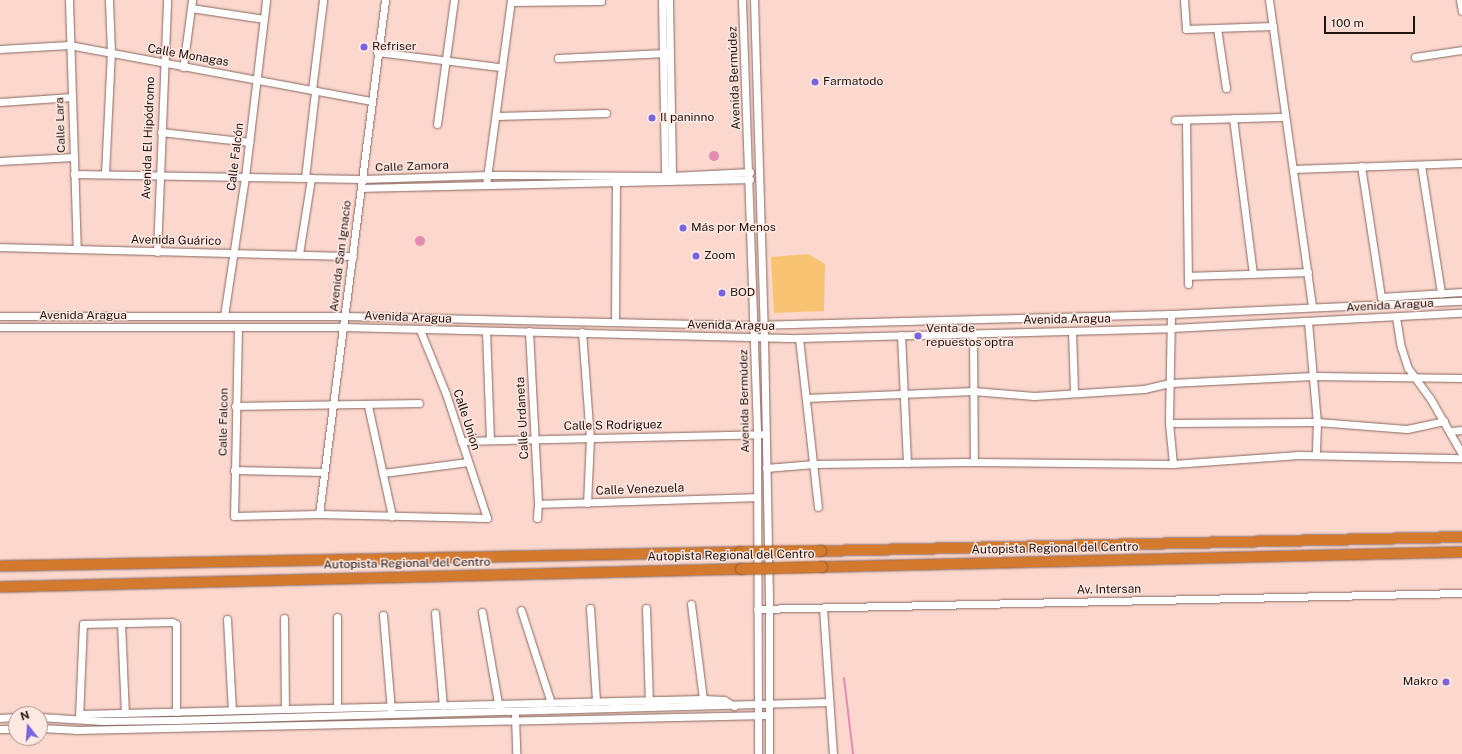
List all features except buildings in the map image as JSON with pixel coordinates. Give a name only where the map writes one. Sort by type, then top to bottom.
[{"type":"highway","name":"Autopista Regional del Centro","points":[[0,566],[821,551],[1462,537]]},
{"type":"highway","name":"Autopista Regional del Centro","points":[[0,587],[1462,552]]},
{"type":"street","name":"Calle Lara","points":[[69,0],[69,45],[77,249]]},
{"type":"street","points":[[106,174],[111,53],[109,0]]},
{"type":"street","name":"Avenida El Hipódromo","points":[[157,252],[163,63],[167,0]]},
{"type":"street","name":"Calle Falcón","points":[[224,316],[245,177],[266,0]]},
{"type":"street","points":[[299,254],[308,178],[313,91],[323,0]]},
{"type":"street","name":"Avenida San Ignacio","points":[[319,514],[353,256],[377,52],[385,0]]},
{"type":"street","points":[[437,124],[454,0]]},
{"type":"street","points":[[662,0],[666,53],[668,179]]},
{"type":"street","points":[[666,53],[669,0]]},
{"type":"street","name":"Avenida Bermúdez","points":[[742,0],[750,175],[757,434],[758,754]]},
{"type":"street","name":"Avenida Bermúdez","points":[[754,0],[764,324],[769,609],[769,754]]},
{"type":"street","points":[[1184,0],[1186,29],[1273,26]]},
{"type":"street","points":[[1269,0],[1312,307]]},
{"type":"street","points":[[1460,0],[1462,11]]},
{"type":"street","points":[[486,185],[496,116],[500,67],[511,1],[601,1]]},
{"type":"street","points":[[183,67],[191,4],[264,19]]},
{"type":"street","points":[[1217,28],[1226,88]]},
{"type":"street","name":"Calle Monagas","points":[[0,49],[69,45],[372,101]]},
{"type":"street","points":[[744,47],[756,47]]},
{"type":"street","points":[[1415,57],[1462,50]]},
{"type":"street","points":[[377,52],[500,67]]},
{"type":"street","points":[[558,58],[666,53]]},
{"type":"street","points":[[0,102],[72,97]]},
{"type":"street","points":[[496,116],[606,113]]},
{"type":"street","points":[[1175,120],[1285,117]]},
{"type":"street","points":[[1233,118],[1253,274]]},
{"type":"street","points":[[1186,120],[1188,284]]},
{"type":"street","points":[[161,132],[249,142]]},
{"type":"street","points":[[0,160],[74,157]]},
{"type":"street","points":[[1293,169],[1462,163]]},
{"type":"street","points":[[1420,165],[1441,293]]},
{"type":"street","points":[[1361,166],[1381,297],[1462,292]]},
{"type":"street","name":"Calle Zamora","points":[[74,174],[362,179],[487,175],[616,176],[668,179]]},
{"type":"street","name":"Calle Zamora","points":[[361,188],[616,183],[750,175]]},
{"type":"street","points":[[615,322],[616,176]]},
{"type":"street","name":"Avenida Guárico","points":[[0,248],[157,252],[234,252],[353,256]]},
{"type":"street","points":[[1188,276],[1308,272]]},
{"type":"street","name":"Avenida Aragua","points":[[0,316],[344,316],[754,325],[1171,314],[1462,301]]},
{"type":"street","name":"Avenida Aragua","points":[[0,327],[343,327],[799,338],[1171,328],[1462,313]]},
{"type":"street","points":[[1171,314],[1171,384],[1169,423],[1173,464]]},
{"type":"street","points":[[1396,317],[1404,356],[1416,378],[1450,431],[1462,454]]},
{"type":"street","points":[[1308,322],[1317,422],[1316,455]]},
{"type":"street","name":"Calle Falcon","points":[[238,328],[235,406],[234,516],[319,514]]},
{"type":"street","name":"Calle Union","points":[[392,516],[487,518],[446,394],[420,330]]},
{"type":"street","points":[[486,331],[490,440]]},
{"type":"street","name":"Calle Urdaneta","points":[[529,331],[536,439],[538,504]]},
{"type":"street","points":[[1072,331],[1074,392]]},
{"type":"street","points":[[582,332],[590,438],[587,503]]},
{"type":"street","points":[[973,333],[974,462]]},
{"type":"street","points":[[901,335],[907,463]]},
{"type":"street","points":[[799,338],[818,507]]},
{"type":"street","points":[[806,398],[973,391],[1034,396],[1074,392],[1144,389],[1171,384],[1313,376],[1462,378]]},
{"type":"street","points":[[235,406],[368,406],[419,403]]},
{"type":"street","points":[[319,514],[392,516],[368,406]]},
{"type":"street","points":[[1169,423],[1317,422],[1407,429],[1444,421]]},
{"type":"street","points":[[1450,431],[1462,430]]},
{"type":"street","name":"Calle S Rodriguez","points":[[461,441],[766,434]]},
{"type":"street","points":[[766,468],[814,464],[974,462],[1173,464],[1316,455],[1462,458]]},
{"type":"street","points":[[383,472],[468,462]]},
{"type":"street","points":[[234,470],[324,472]]},
{"type":"street","name":"Calle Venezuela","points":[[538,504],[757,497]]},
{"type":"street","points":[[537,518],[538,504]]},
{"type":"street","name":"Av. Intersan","points":[[757,609],[1462,593]]},
{"type":"street","points":[[691,604],[703,699]]},
{"type":"street","points":[[590,608],[596,702]]},
{"type":"street","points":[[646,608],[649,704]]},
{"type":"street","points":[[823,608],[833,754]]},
{"type":"street","points":[[521,610],[551,703]]},
{"type":"street","points":[[482,612],[501,720]]},
{"type":"street","points":[[435,613],[444,706]]},
{"type":"street","points":[[383,614],[391,710]]},
{"type":"street","points":[[337,617],[337,707]]},
{"type":"street","points":[[284,618],[285,708]]},
{"type":"street","points":[[227,619],[232,710]]},
{"type":"street","points":[[75,730],[79,717],[83,624],[172,622],[176,624],[176,712]]},
{"type":"street","points":[[121,623],[125,713]]},
{"type":"street","points":[[48,717],[79,717],[125,713],[337,707],[391,710],[444,706],[499,708],[515,712],[649,704],[703,699],[724,700],[734,706]]},
{"type":"street","points":[[79,717],[102,721],[391,710],[499,708],[514,704],[596,702],[734,706],[829,702]]},
{"type":"street","points":[[514,704],[516,754]]},
{"type":"street","points":[[48,728],[75,730],[768,715]]},
{"type":"shaded area","points":[[714,151],[719,156],[714,161],[709,156]]},
{"type":"shaded area","points":[[418,236],[422,236],[424,237],[424,245],[418,246],[415,243],[415,239]]},
{"type":"shaded area","points":[[808,254],[825,264],[824,311],[774,313],[771,257]]},
{"type":"waterway","points":[[844,678],[853,754]]},
{"type":"place","name":"Refriser","points":[[364,47]]},
{"type":"place","name":"Farmatodo","points":[[815,82]]},
{"type":"place","name":"Il paninno","points":[[652,118]]},
{"type":"place","name":"Más por Menos","points":[[683,228]]},
{"type":"place","name":"Zoom","points":[[696,256]]},
{"type":"place","name":"BOD","points":[[722,293]]},
{"type":"place","name":"Venta de repuestos optra","points":[[918,336]]},
{"type":"place","name":"Makro","points":[[1446,682]]}]
